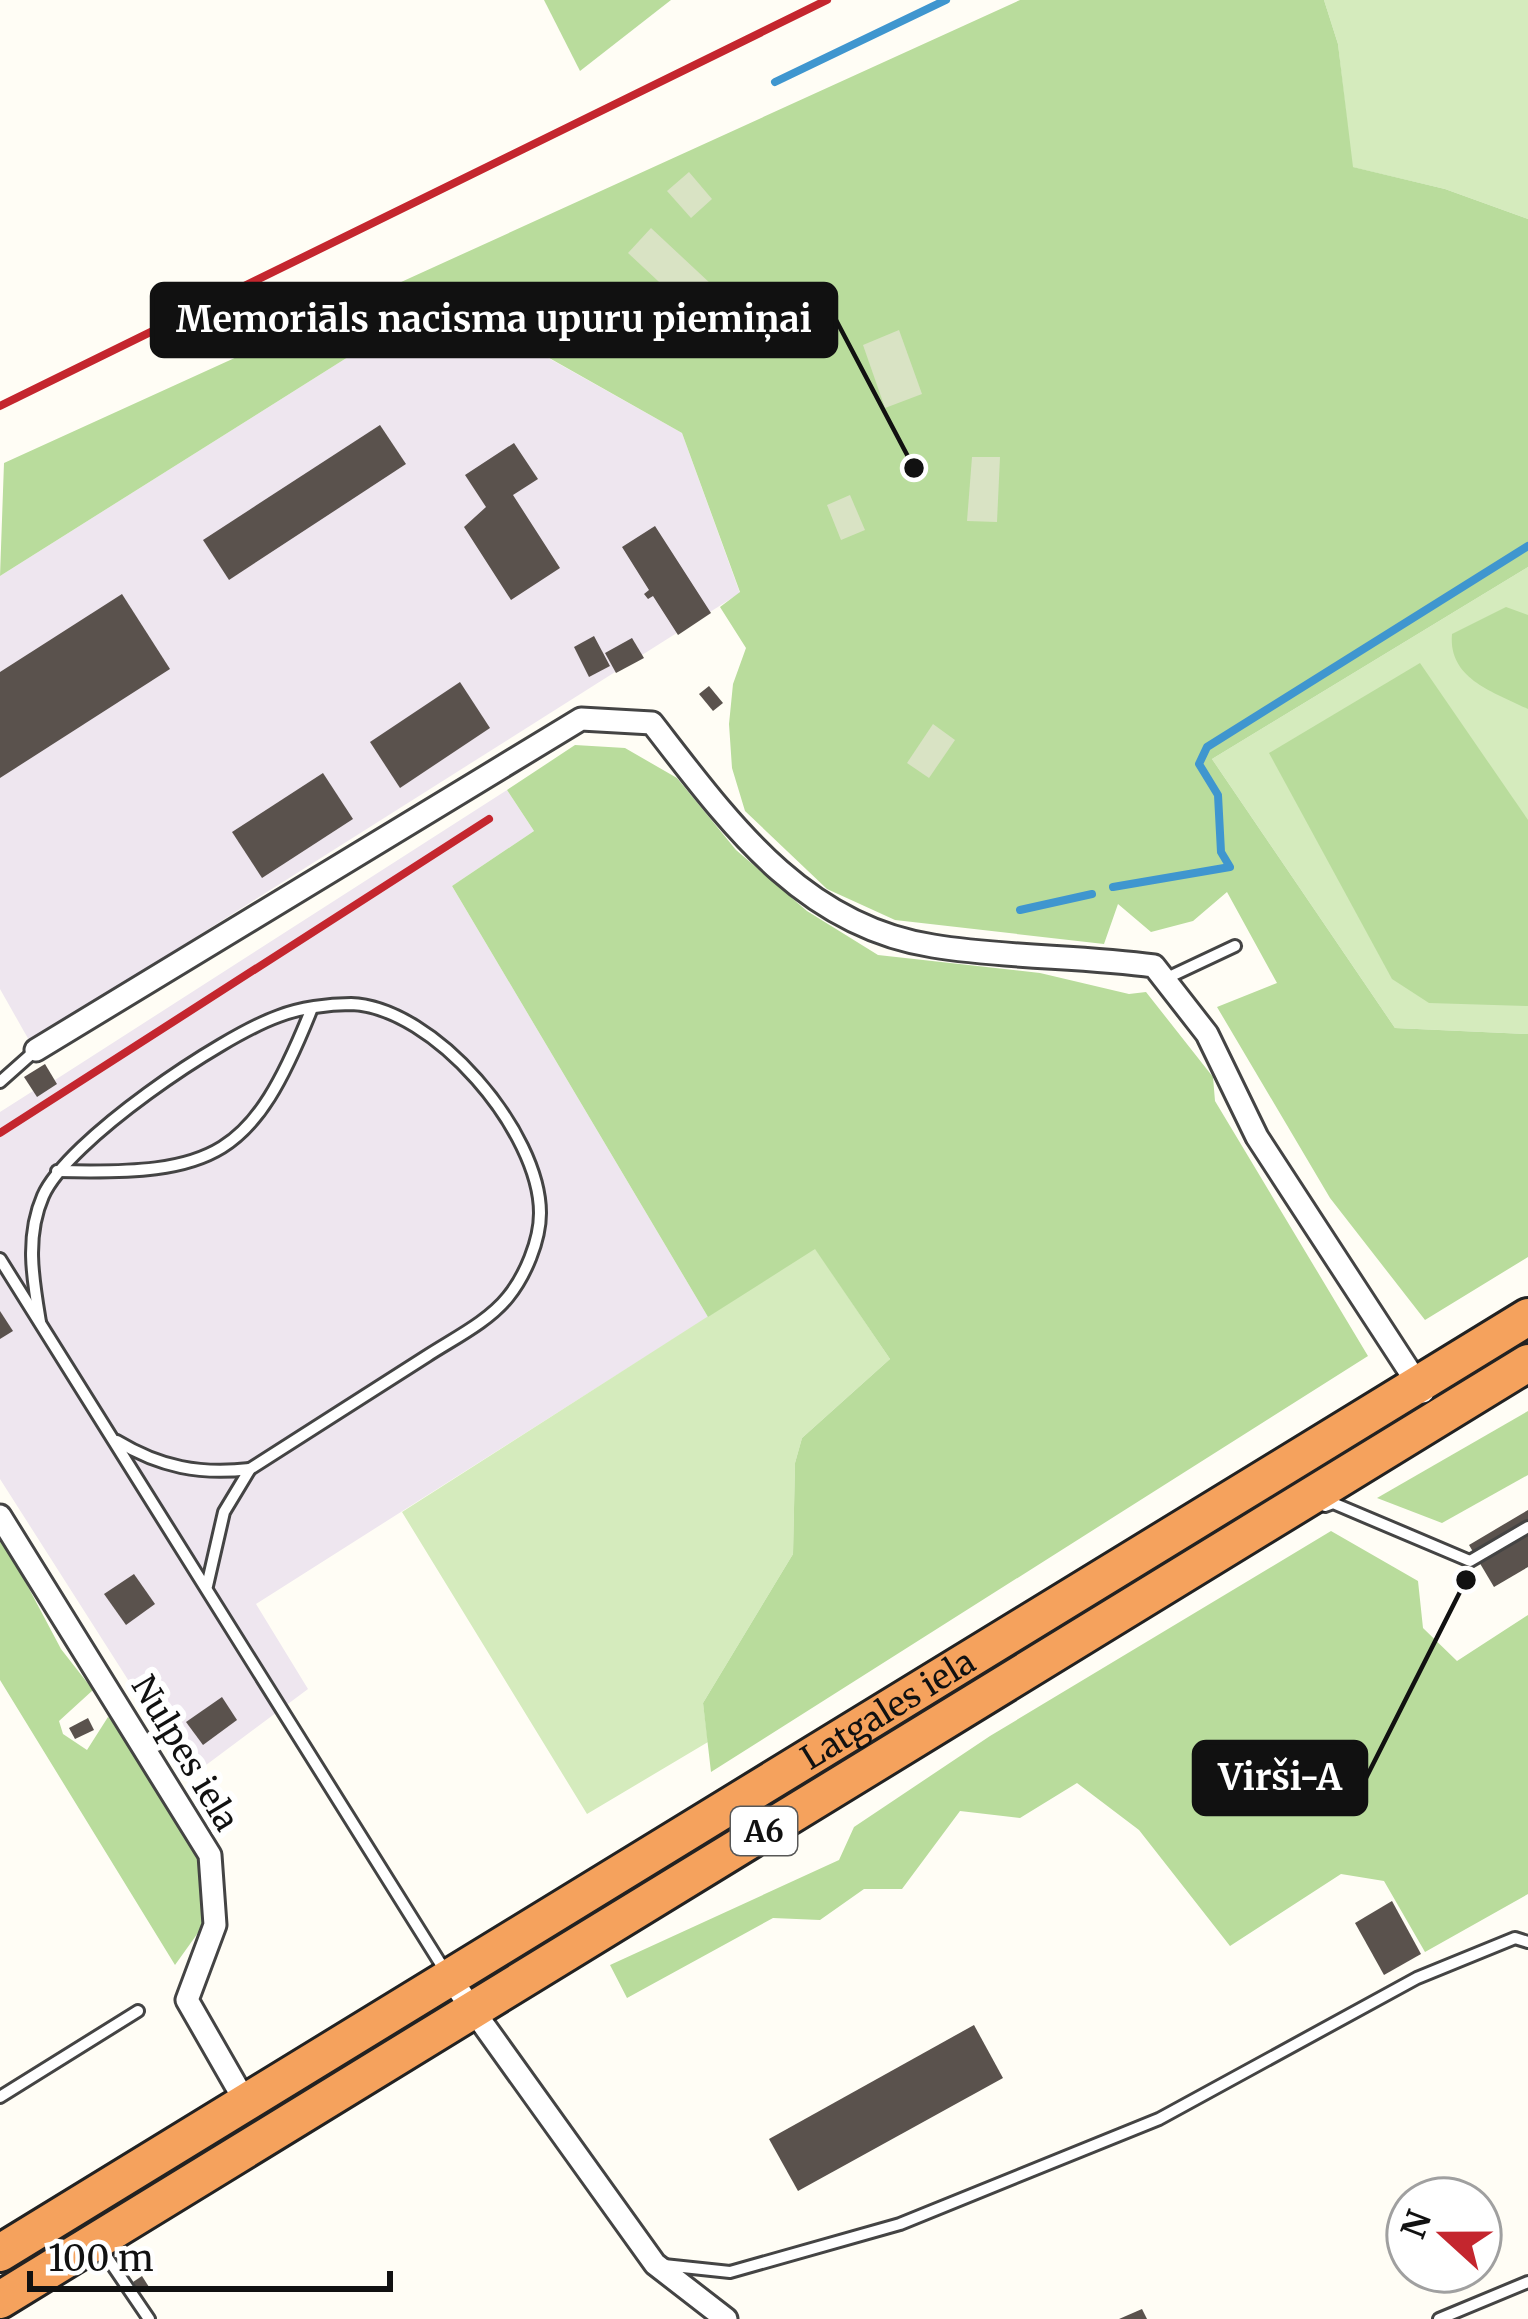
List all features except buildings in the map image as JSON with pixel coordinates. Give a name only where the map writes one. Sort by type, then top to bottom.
[{"type":"highway","name":"Latgales iela","points":[[0,2253],[1528,1318]]},
{"type":"highway","name":"Latgales iela","points":[[0,2300],[1528,1363]]},
{"type":"street","points":[[36,1050],[581,718],[652,723],[767,866],[841,918],[931,946],[1154,966],[1207,1034],[1257,1137],[1439,1418]]},
{"type":"street","name":"Nulpes iela","points":[[0,1516],[210,1856],[215,1925],[187,2000],[246,2103]]},
{"type":"street","points":[[450,1978],[655,2264],[726,2319]]},
{"type":"lane","points":[[1166,978],[1235,946]]},
{"type":"lane","points":[[40,1322],[31,1268],[35,1227],[57,1172],[78,1146],[224,1044],[278,1016],[354,1004],[394,1015],[447,1047],[515,1137],[534,1178],[540,1211],[536,1241],[506,1300],[250,1469],[224,1512],[207,1586]]},
{"type":"lane","points":[[57,1172],[179,1167],[205,1161],[233,1143],[274,1095],[312,1008]]},
{"type":"lane","points":[[0,1082],[36,1050]]},
{"type":"lane","points":[[0,1259],[450,1978]]},
{"type":"lane","points":[[115,1440],[172,1467],[212,1474],[250,1469]]},
{"type":"lane","name":"Latgales iela","points":[[1243,1538],[1334,1503],[1470,1561],[1528,1526]]},
{"type":"lane","points":[[655,2264],[730,2272],[900,2224],[1159,2119],[1418,1978],[1515,1938],[1528,1942]]},
{"type":"lane","points":[[0,2097],[138,2012]]},
{"type":"lane","points":[[96,2241],[149,2319]]},
{"type":"lane","points":[[1439,2319],[1528,2282]]},
{"type":"shaded area","points":[[402,323],[527,346],[682,433],[740,593],[30,1042],[0,989],[0,576]]},
{"type":"shaded area","points":[[507,790],[534,831],[452,886],[708,1317],[256,1604],[308,1689],[190,1777],[0,1479],[0,1112],[33,1091],[56,1084],[55,1080]]},
{"type":"green space","points":[[544,0],[671,0],[580,71]]},
{"type":"green space","points":[[1020,0],[1324,0],[1338,44],[1353,167],[1445,189],[1528,219],[1528,567],[1212,759],[1395,1028],[1528,1034],[1528,1257],[1425,1320],[1330,1198],[1217,1007],[1277,983],[1227,892],[1193,921],[1151,932],[1118,904],[1104,944],[895,920],[827,889],[745,811],[732,768],[729,724],[733,684],[746,648],[720,607],[740,592],[682,433],[528,346],[402,323],[0,576],[4,463]]},
{"type":"green space","points":[[1324,0],[1528,0],[1528,219],[1445,189],[1352,167],[1338,44]]},
{"type":"green space","points":[[689,172],[712,199],[691,218],[667,191]]},
{"type":"green space","points":[[651,228],[741,312],[717,336],[628,253]]},
{"type":"green space","points":[[899,330],[922,394],[885,408],[863,345]]},
{"type":"green space","points":[[972,457],[1000,457],[997,522],[967,521]]},
{"type":"green space","points":[[850,495],[865,530],[841,540],[827,505]]},
{"type":"green space","points":[[1528,567],[1528,1034],[1395,1028],[1212,759]]},
{"type":"green space","points":[[1506,607],[1528,615],[1528,709],[1476,682],[1457,662],[1453,649],[1452,634]]},
{"type":"green space","points":[[1420,663],[1528,820],[1528,1006],[1429,1003],[1392,979],[1269,753]]},
{"type":"green space","points":[[933,724],[955,740],[929,778],[907,763]]},
{"type":"green space","points":[[575,745],[625,748],[677,778],[736,850],[807,911],[878,955],[1040,973],[1129,994],[1146,992],[1213,1077],[1215,1101],[1368,1356],[711,1772],[703,1703],[793,1554],[795,1463],[802,1438],[890,1359],[815,1249],[708,1317],[452,886],[534,831],[507,790]]},
{"type":"green space","points":[[815,1248],[890,1359],[802,1438],[795,1463],[793,1554],[703,1703],[708,1742],[587,1814],[402,1512]]},
{"type":"green space","points":[[1528,1411],[1528,1475],[1442,1523],[1377,1498]]},
{"type":"green space","points":[[1331,1531],[1418,1581],[1423,1628],[1457,1661],[1528,1615],[1528,1894],[1425,1952],[1384,1881],[1341,1874],[1230,1946],[1139,1830],[1077,1783],[1020,1818],[960,1811],[902,1889],[864,1889],[820,1920],[773,1918],[627,1998],[610,1965],[839,1860],[854,1827],[990,1736]]},
{"type":"green space","points":[[0,1534],[61,1649],[93,1690],[59,1721],[63,1734],[87,1750],[108,1717],[123,1726],[204,1864],[205,1923],[175,1965],[0,1680]]},
{"type":"waterway","points":[[775,82],[946,0]]},
{"type":"waterway","points":[[1113,887],[1230,867],[1221,852],[1218,795],[1199,764],[1207,747],[1528,546]]},
{"type":"waterway","points":[[1020,910],[1092,894]]},
{"type":"railway","points":[[0,406],[827,0]]},
{"type":"railway","points":[[0,1133],[489,819]]},
{"type":"place","name":"Memoriāls nacisma upuru piemiņai","points":[[914,468]]},
{"type":"place","name":"Virši-A","points":[[1466,1580]]}]
